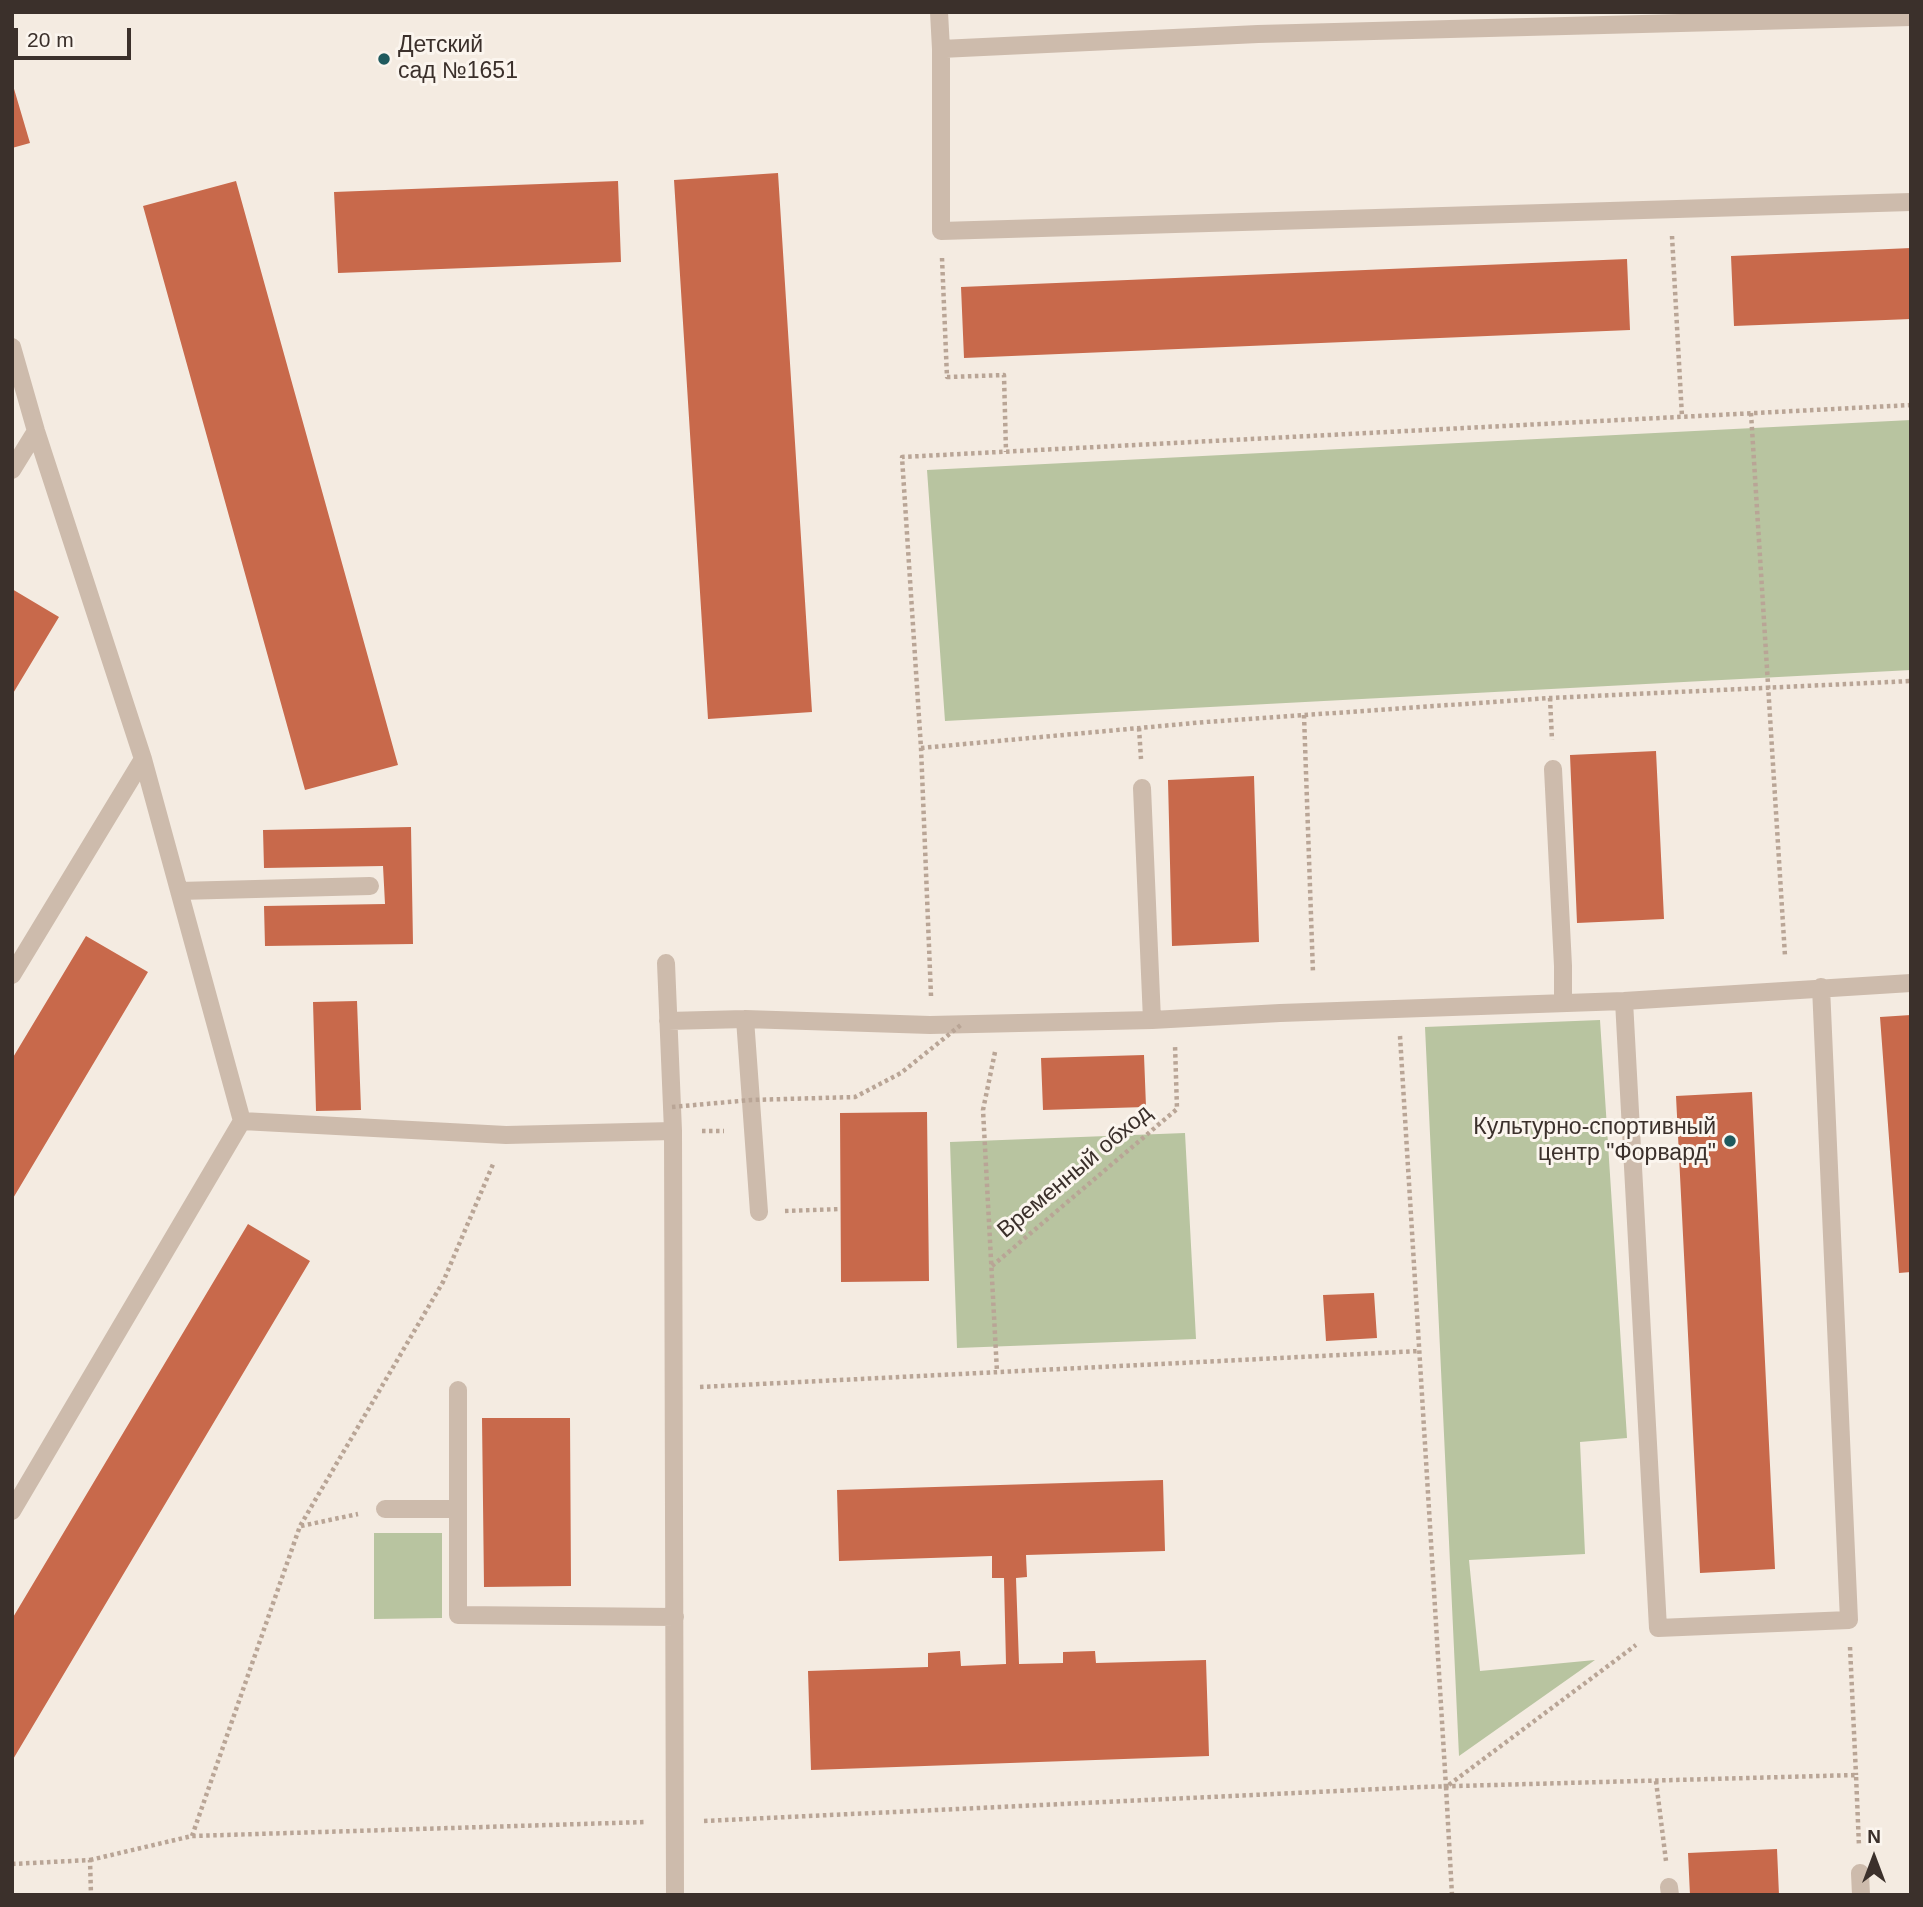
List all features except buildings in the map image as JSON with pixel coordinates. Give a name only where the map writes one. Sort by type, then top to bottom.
[{"type":"lane","points":[[939,12],[942,48],[942,231],[1911,202]]},
{"type":"lane","points":[[942,48],[1258,34],[1469,20],[1911,17]]},
{"type":"lane","points":[[12,347],[36,431],[143,759],[242,1121],[12,1511]]},
{"type":"lane","points":[[12,470],[36,431]]},
{"type":"lane","points":[[12,975],[143,759]]},
{"type":"lane","points":[[1553,769],[1563,1003]]},
{"type":"lane","points":[[1142,788],[1152,1020]]},
{"type":"lane","points":[[179,891],[370,886]]},
{"type":"lane","points":[[666,963],[673,1131],[676,1895]]},
{"type":"lane","points":[[668,1021],[745,1019],[962,1024],[1152,1020],[1624,1001],[1911,982]]},
{"type":"lane","points":[[1624,1001],[1658,1628],[1849,1620],[1821,987]]},
{"type":"lane","points":[[745,1019],[759,1212]]},
{"type":"lane","points":[[242,1121],[506,1135],[673,1131]]},
{"type":"lane","points":[[458,1390],[458,1615],[675,1616]]},
{"type":"lane","points":[[386,1509],[458,1509]]},
{"type":"lane","points":[[1860,1873],[1861,1895]]},
{"type":"path","points":[[1670,209],[1682,417]]},
{"type":"path","points":[[942,231],[947,377],[1004,375],[1006,452]]},
{"type":"path","points":[[932,984],[921,748],[902,457],[1911,405]]},
{"type":"path","points":[[1751,413],[1785,956]]},
{"type":"path","points":[[921,748],[1205,722],[1550,698],[1911,681]]},
{"type":"path","points":[[1550,698],[1553,769]]},
{"type":"path","points":[[1304,716],[1312,973]]},
{"type":"path","points":[[1398,1010],[1452,1895]]},
{"type":"path","name":"Временный обход","points":[[991,1266],[1177,1109],[1175,1019]]},
{"type":"path","points":[[997,1372],[983,1110],[1000,1023]]},
{"type":"path","points":[[671,1107],[751,1100],[855,1097],[901,1073],[962,1024]]},
{"type":"path","points":[[673,1131],[753,1130]]},
{"type":"path","points":[[192,1836],[300,1526],[443,1282],[506,1135]]},
{"type":"path","points":[[759,1212],[841,1209]]},
{"type":"path","points":[[674,1388],[1420,1351]]},
{"type":"path","points":[[300,1526],[386,1509]]},
{"type":"path","points":[[1849,1620],[1860,1873]]},
{"type":"path","points":[[1446,1787],[1658,1628]]},
{"type":"path","points":[[12,1864],[90,1860],[192,1836],[749,1820],[1446,1787],[1856,1775]]},
{"type":"path","points":[[1656,1781],[1670,1891]]},
{"type":"path","points":[[90,1860],[91,1895]]},
{"type":"green space","points":[[1911,420],[1911,670],[945,721],[927,470]]},
{"type":"green space","points":[[1600,1020],[1627,1438],[1580,1442],[1585,1554],[1469,1560],[1480,1671],[1595,1660],[1459,1756],[1425,1027]]},
{"type":"green space","points":[[1185,1133],[1196,1339],[957,1348],[950,1142]]},
{"type":"green space","points":[[374,1533],[442,1533],[442,1618],[374,1619]]},
{"type":"place","name":"Детский сад №1651","points":[[384,59]]},
{"type":"place","name":"Культурно-спортивный центр \"Форвард\"","points":[[1730,1141]]}]
